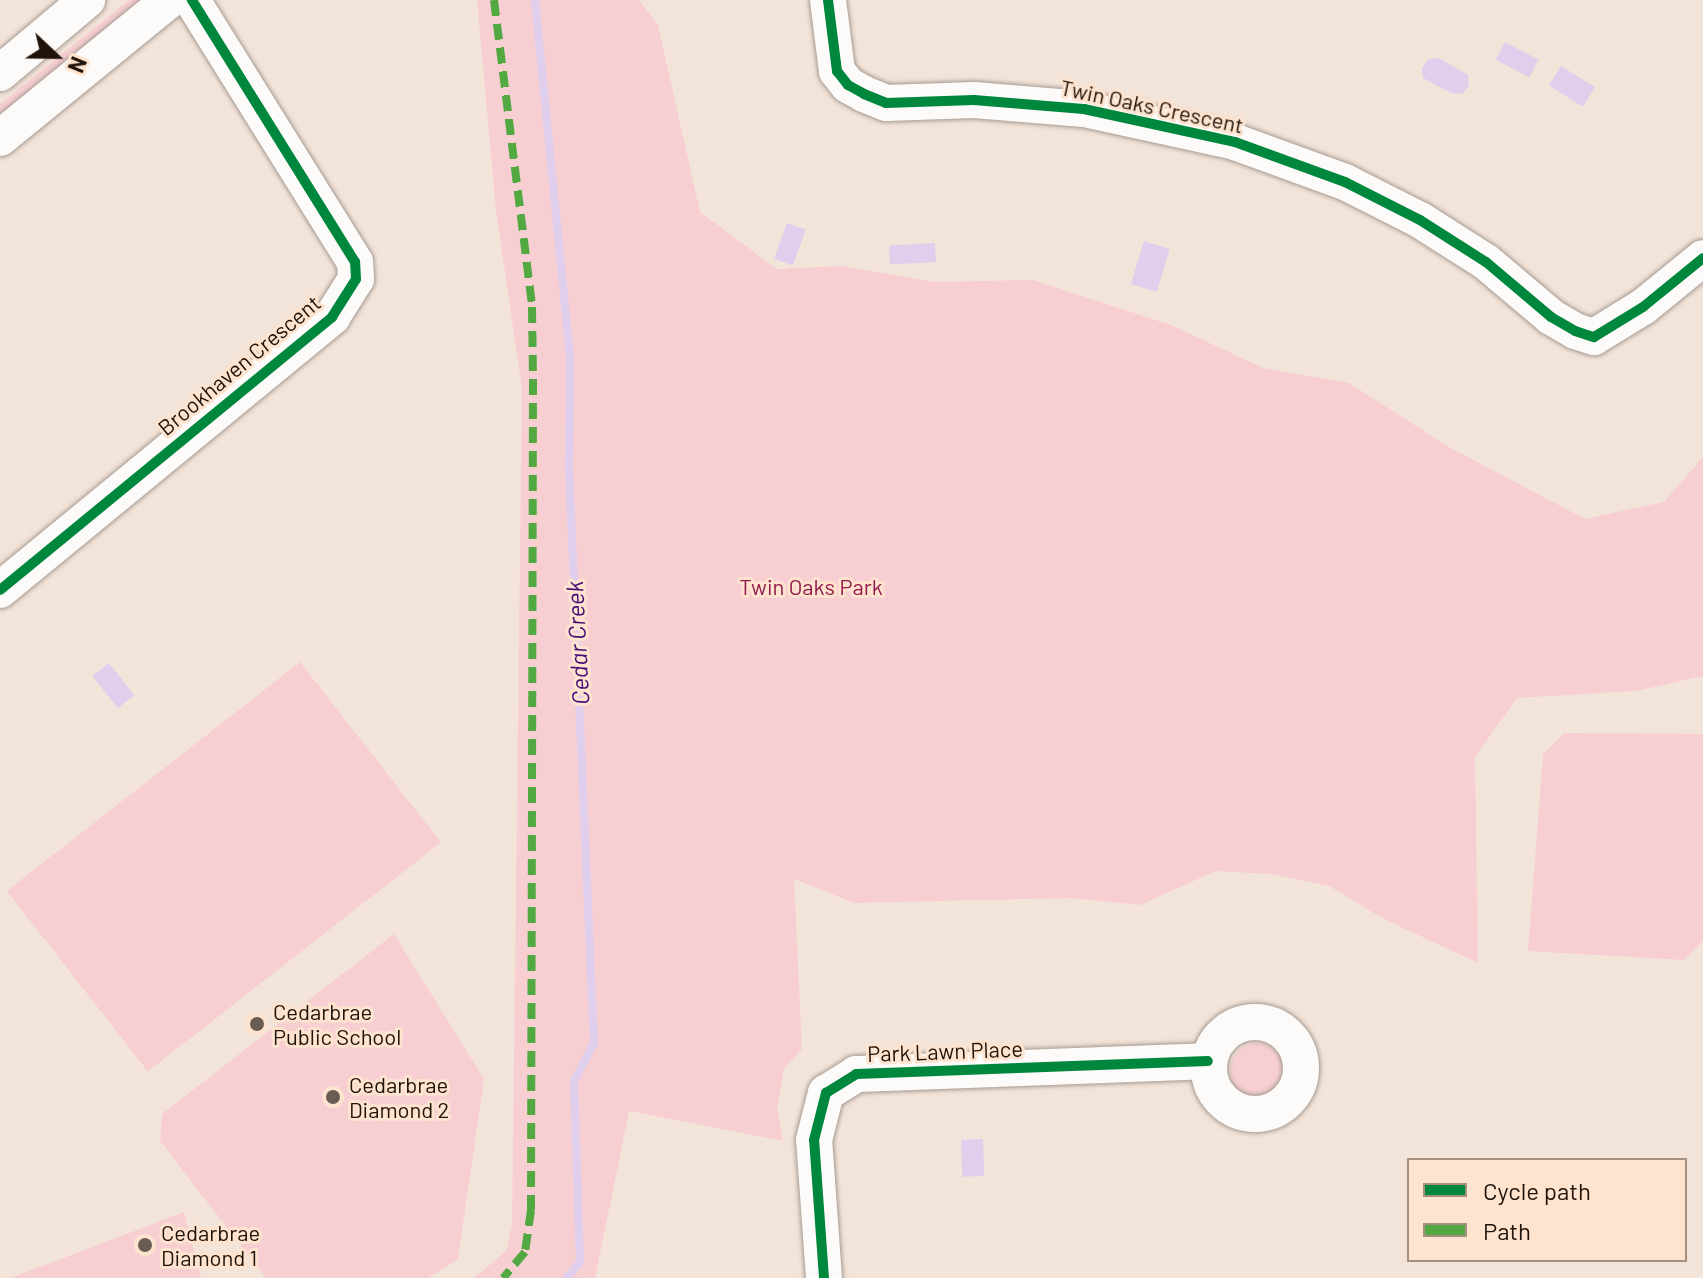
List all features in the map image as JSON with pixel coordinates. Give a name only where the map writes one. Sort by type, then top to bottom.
[{"type":"street","points":[[0,73],[87,0]]},
{"type":"street","points":[[0,138],[169,0]]},
{"type":"street","name":"Brookhaven Crescent","points":[[0,590],[332,317],[356,279],[355,262],[192,0]]},
{"type":"street","name":"Twin Oaks Crescent","points":[[828,0],[837,71],[848,85],[864,94],[886,103],[974,100],[1084,109],[1235,142],[1345,182],[1420,220],[1486,262],[1551,317],[1575,331],[1594,337],[1643,307],[1703,258]]},
{"type":"street","name":"Park Lawn Place","points":[[824,1278],[814,1140],[826,1093],[856,1074],[1208,1061]]},
{"type":"green space","points":[[129,0],[141,0],[0,128],[0,104]]},
{"type":"green space","name":"Twin Oaks Park","points":[[477,0],[639,0],[658,25],[700,212],[777,269],[843,266],[935,282],[1033,280],[1171,325],[1263,368],[1349,383],[1449,447],[1585,519],[1664,502],[1703,457],[1703,676],[1636,691],[1517,698],[1475,757],[1478,963],[1382,918],[1329,886],[1270,874],[1216,871],[1140,905],[1069,898],[854,903],[794,879],[802,1049],[784,1068],[777,1110],[783,1141],[629,1111],[595,1278],[474,1278],[506,1251],[512,1225],[522,389],[496,211]]},
{"type":"green space","points":[[300,662],[441,842],[148,1071],[7,891]]},
{"type":"green space","points":[[1564,733],[1703,734],[1703,941],[1684,960],[1528,951],[1543,754]]},
{"type":"green space","name":"Cedarbrae Diamond 2","points":[[394,934],[484,1079],[458,1259],[428,1278],[266,1278],[160,1141],[162,1114]]},
{"type":"green space","points":[[1258,1043],[1278,1051],[1286,1071],[1278,1091],[1258,1099],[1238,1091],[1230,1071],[1238,1051]]},
{"type":"green space","name":"Cedarbrae Diamond 1","points":[[184,1212],[201,1278],[11,1278]]},
{"type":"shaded area","points":[[1505,42],[1539,60],[1529,77],[1496,60]]},
{"type":"shaded area","points":[[1439,58],[1468,75],[1469,86],[1462,94],[1451,93],[1423,78],[1422,68],[1428,59]]},
{"type":"shaded area","points":[[1561,66],[1595,87],[1583,107],[1549,86]]},
{"type":"shaded area","points":[[787,223],[806,230],[793,266],[774,259]]},
{"type":"shaded area","points":[[1144,241],[1170,249],[1157,292],[1131,284]]},
{"type":"shaded area","points":[[935,243],[936,262],[890,264],[889,245]]},
{"type":"shaded area","points":[[109,663],[134,695],[118,708],[92,676]]},
{"type":"shaded area","points":[[983,1139],[984,1176],[962,1177],[961,1140]]},
{"type":"waterway","name":"Cedar Creek","points":[[535,0],[570,354],[569,469],[594,1043],[574,1081],[580,1262],[567,1278]]},
{"type":"marked path","points":[[494,0],[532,307],[533,379],[531,1210],[525,1252],[503,1278]]},
{"type":"cycle path","points":[[0,590],[332,317],[356,279],[355,262],[192,0]]},
{"type":"cycle path","points":[[828,0],[837,71],[848,85],[864,94],[886,103],[974,100],[1084,109],[1235,142],[1345,182],[1420,220],[1486,262],[1551,317],[1575,331],[1594,337],[1643,307],[1703,258]]},
{"type":"cycle path","points":[[824,1278],[814,1140],[826,1093],[856,1074],[1208,1061]]},
{"type":"place","name":"Cedarbrae Public School","points":[[257,1024]]},
{"type":"place","name":"Cedarbrae Diamond 2","points":[[333,1097]]},
{"type":"place","name":"Cedarbrae Diamond 1","points":[[145,1245]]}]
